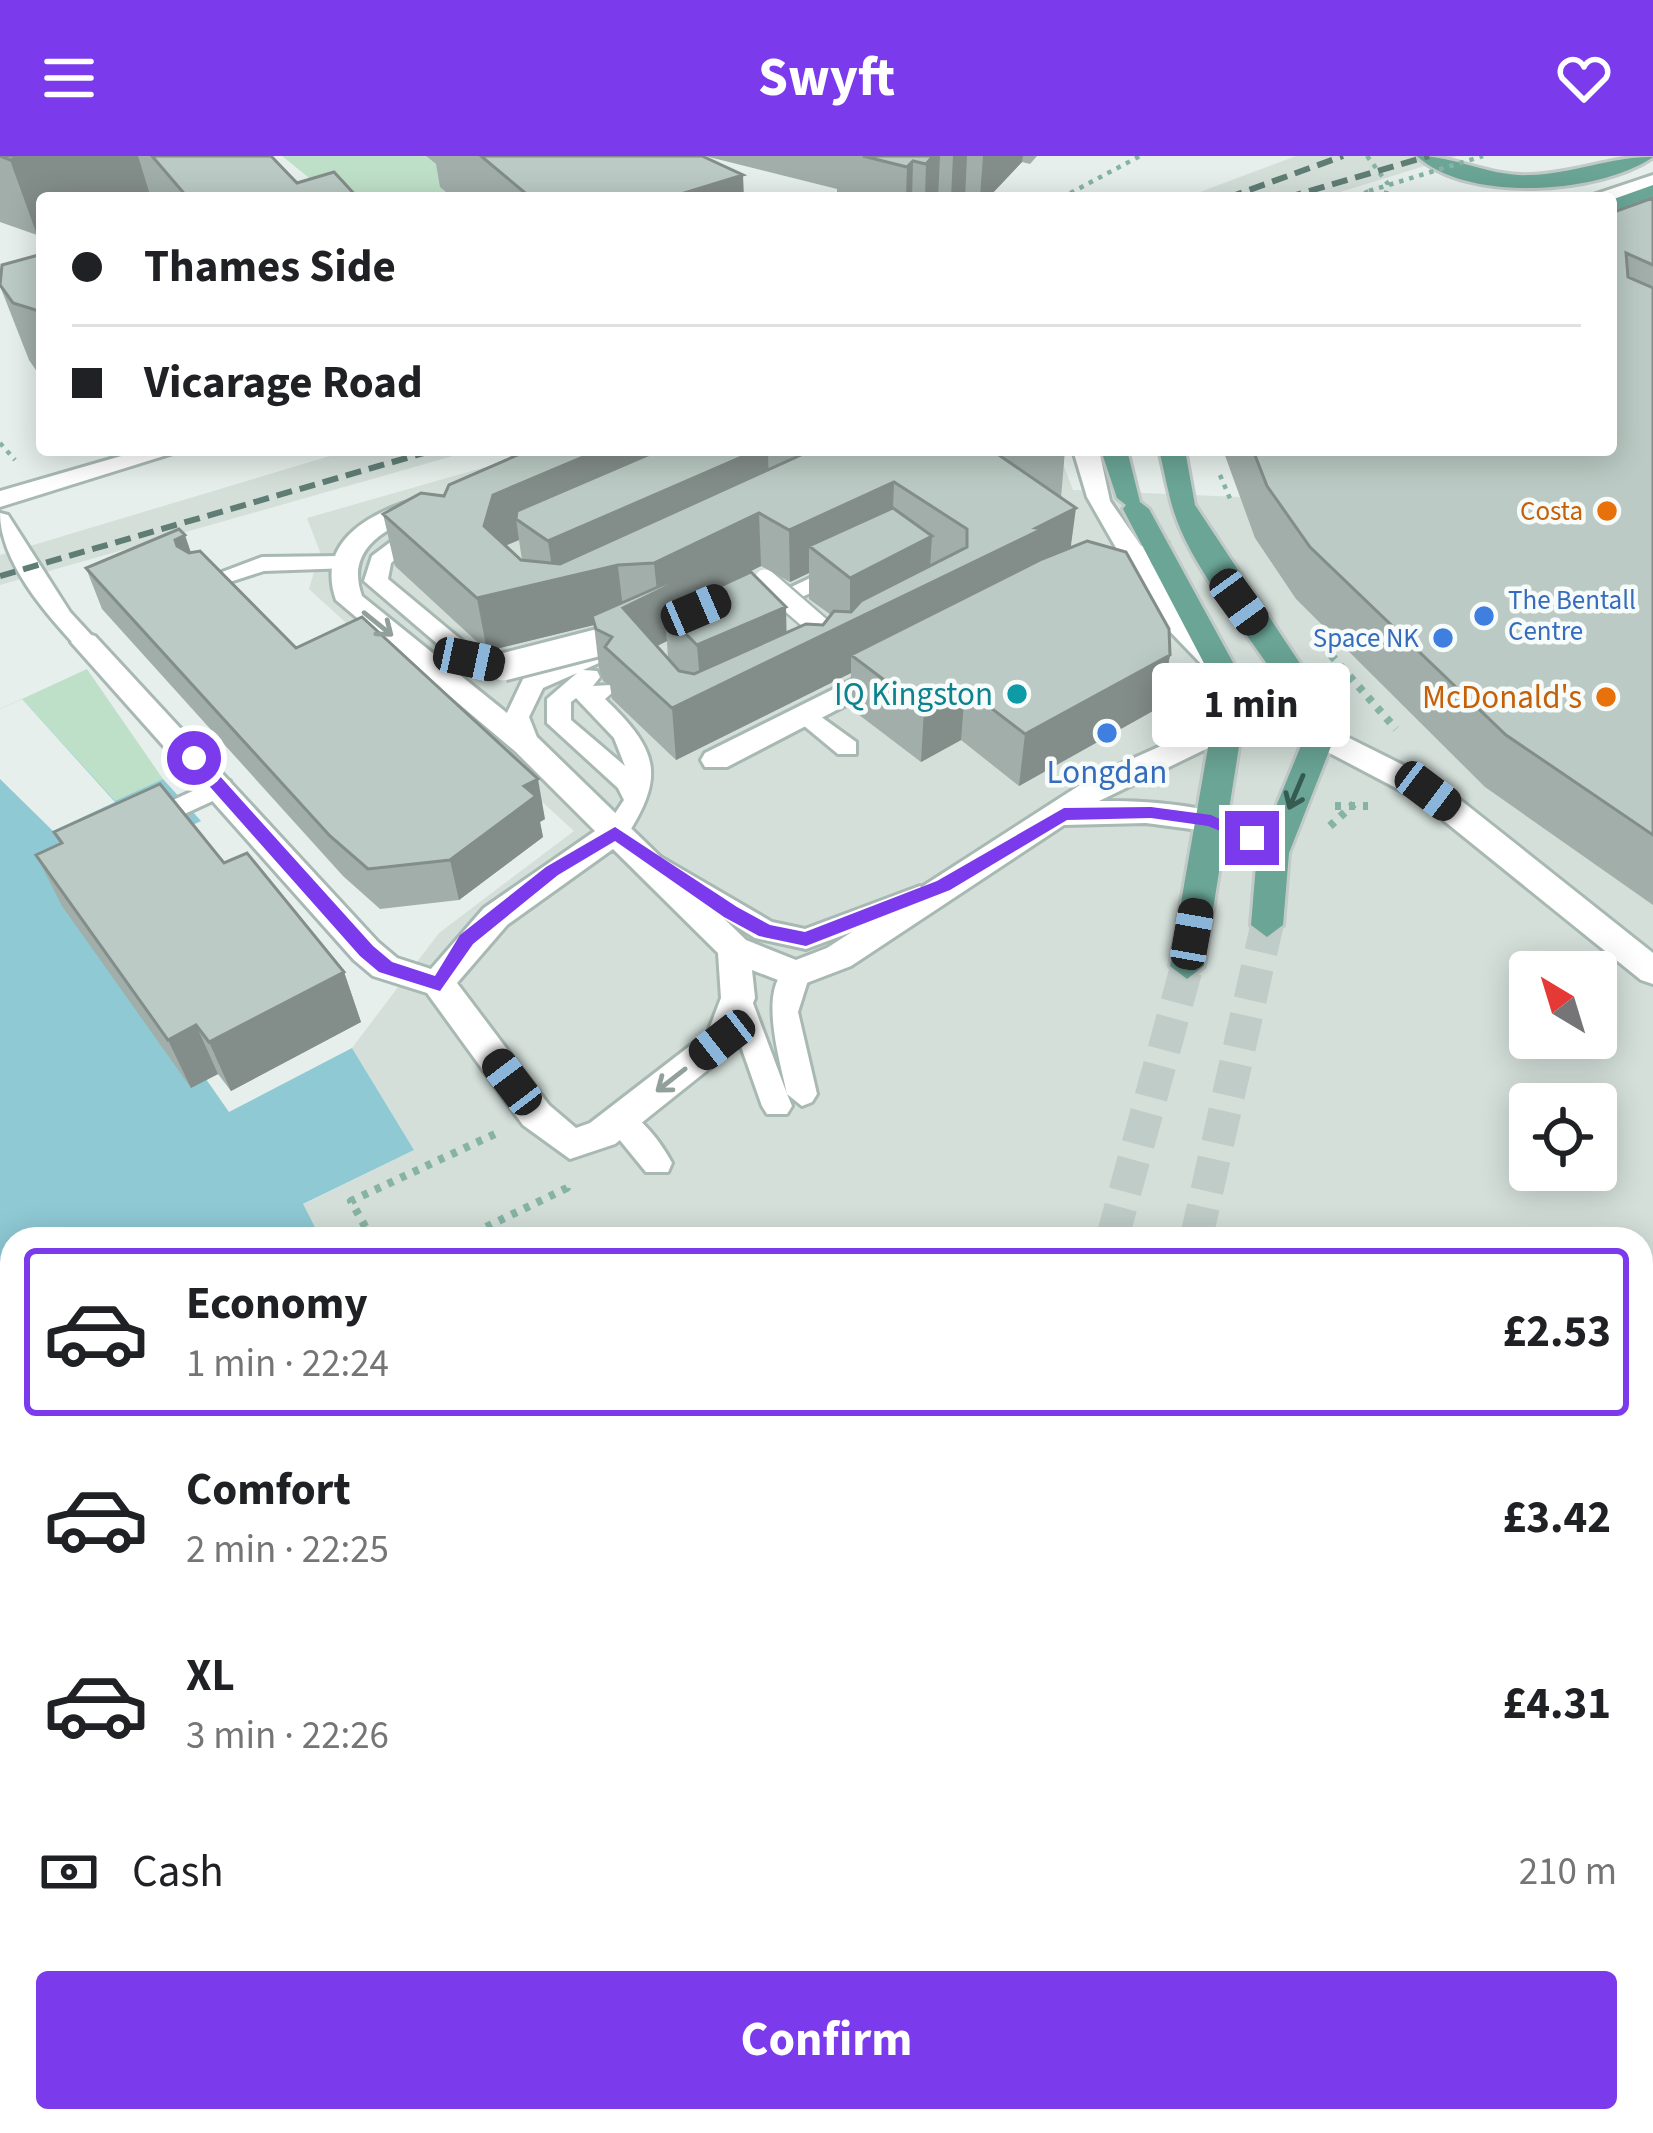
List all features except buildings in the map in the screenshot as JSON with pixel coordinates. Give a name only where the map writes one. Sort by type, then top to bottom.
[{"type":"main road","points":[[1428,156],[1453,171],[1529,185],[1590,175],[1643,156]]},
{"type":"main road","points":[[1453,171],[1460,182],[1458,192]]},
{"type":"main road","points":[[1617,206],[1653,192]]},
{"type":"main road","points":[[1114,456],[1118,503]]},
{"type":"main road","points":[[1174,456],[1186,506],[1212,565],[1304,687],[1322,731],[1274,854],[1267,925]]},
{"type":"main road","points":[[1187,966],[1232,724],[1230,681]]},
{"type":"street","points":[[1617,192],[1653,182]]},
{"type":"street","points":[[0,499],[134,456]]},
{"type":"street","points":[[1090,456],[1146,552],[1168,613],[1230,681],[1428,791],[1653,971]]},
{"type":"street","points":[[450,504],[391,514],[352,542],[342,563],[350,600],[527,745],[734,949],[796,974],[839,957],[1105,783],[1232,724]]},
{"type":"street","points":[[1062,584],[1146,552]]},
{"type":"street","points":[[86,642],[366,951],[385,967],[440,984],[536,1114],[570,1144],[602,1134],[722,1040],[738,998],[734,949]]},
{"type":"street","points":[[716,760],[920,655]]},
{"type":"street","points":[[1064,814],[1151,812],[1211,820],[1252,838],[1274,854]]},
{"type":"street","points":[[440,984],[466,939],[552,871],[625,841]]},
{"type":"lane","points":[[450,504],[380,561],[376,581],[469,659],[502,667],[653,629],[533,683]]},
{"type":"lane","points":[[0,520],[62,617],[86,642]]},
{"type":"lane","points":[[728,622],[874,555]]},
{"type":"lane","points":[[205,583],[262,564],[342,563]]},
{"type":"lane","points":[[785,633],[739,592],[765,580],[852,643]]},
{"type":"lane","points":[[527,745],[518,717],[558,631]]},
{"type":"lane","points":[[639,788],[559,723],[559,699],[593,688],[641,761],[639,788],[625,841],[765,931],[806,939],[944,885]]},
{"type":"lane","points":[[806,714],[847,748]]},
{"type":"lane","points":[[154,819],[221,787]]},
{"type":"lane","points":[[738,998],[790,1100],[784,1012],[796,974]]},
{"type":"lane","points":[[620,1120],[657,1163]]},
{"type":"path","points":[[1072,192],[1140,156]]},
{"type":"path","points":[[1367,156],[1388,184],[1386,192]]},
{"type":"path","points":[[1367,192],[1483,156]]},
{"type":"path","points":[[1214,460],[1231,501]]},
{"type":"path","points":[[1342,805],[1353,806]]},
{"type":"path","points":[[365,1227],[351,1201],[536,1114]]},
{"type":"path","points":[[486,1227],[567,1188]]},
{"type":"shaded area","points":[[1296,156],[1457,156],[1340,192],[1200,192]]},
{"type":"shaded area","points":[[1653,239],[1653,1227],[314,1227],[302,1205],[414,1150],[352,1048],[439,933],[574,831],[309,589],[320,552],[307,518],[524,456],[1060,456],[1073,490],[1240,497],[1564,456],[1617,456],[1617,420]]},
{"type":"shaded area","points":[[330,456],[453,456],[0,585],[0,555]]},
{"type":"green space","points":[[282,156],[426,156],[457,181],[454,192],[327,192]]},
{"type":"green space","points":[[87,669],[163,779],[115,802],[22,699]]},
{"type":"water","points":[[22,699],[115,801],[163,779],[201,821],[69,883],[229,1112],[352,1048],[414,1150],[303,1204],[315,1227],[0,1227],[0,709]]},
{"type":"pier","points":[[22,699],[115,802],[53,831],[0,779],[0,709]]},
{"type":"tunnel","points":[[1199,1227],[1267,925]]},
{"type":"tunnel","points":[[1115,1227],[1187,966]]},
{"type":"railway","points":[[1244,192],[1343,156]]},
{"type":"railway","points":[[1306,192],[1429,156]]},
{"type":"railway","points":[[0,576],[413,456]]},
{"type":"place","name":"Costa","points":[[1607,511]]},
{"type":"place","name":"The Bentall Centre","points":[[1484,616]]},
{"type":"place","name":"Space NK","points":[[1443,638]]},
{"type":"place","name":"IQ Kingston","points":[[1017,694]]},
{"type":"place","name":"McDonald's","points":[[1606,697]]},
{"type":"place","name":"Longdan","points":[[1107,733]]},
{"type":"route","points":[[194,758],[366,951],[385,967],[440,984],[466,939],[552,871],[615,833],[730,912],[765,931],[806,939],[944,885],[1064,814],[1151,812],[1211,820],[1252,838]]}]
